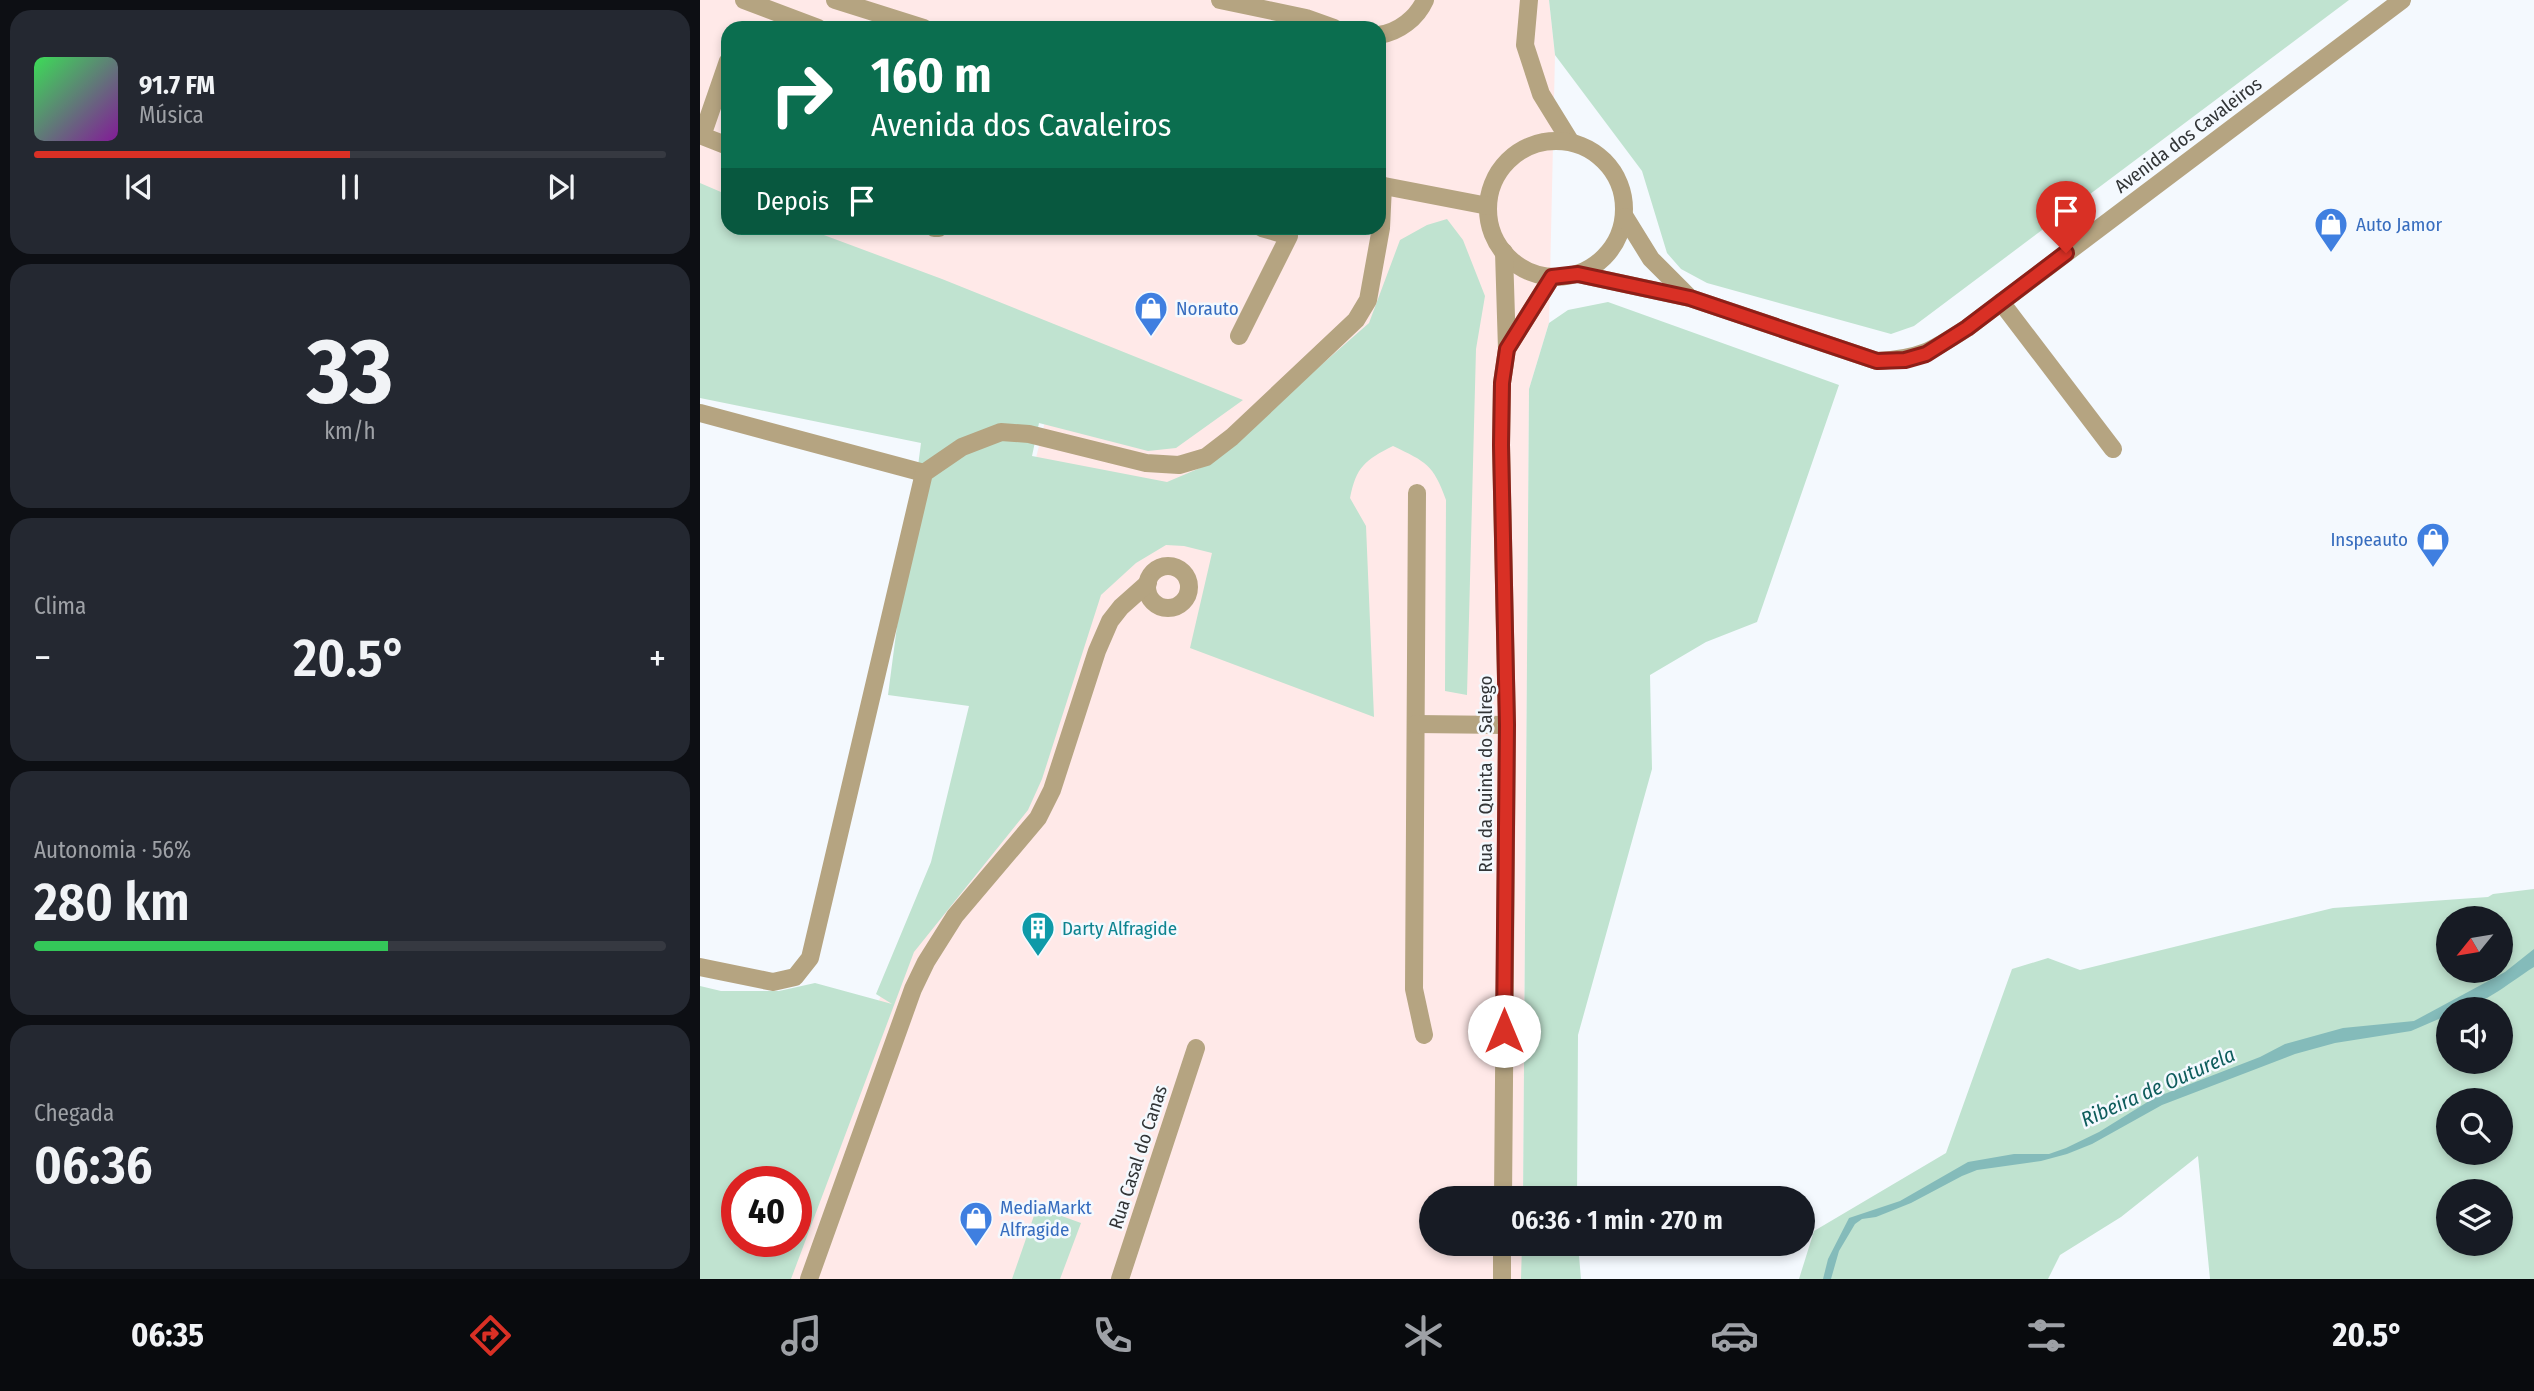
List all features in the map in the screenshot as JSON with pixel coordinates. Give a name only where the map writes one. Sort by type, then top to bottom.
[{"type":"street","points":[[744,0],[800,21]]},
{"type":"street","points":[[835,0],[902,21]]},
{"type":"street","points":[[1220,0],[1313,21]]},
{"type":"street","points":[[1386,34],[1410,22],[1425,0]]},
{"type":"street","points":[[1529,0],[1525,45],[1541,94],[1570,141]]},
{"type":"street","name":"Avenida dos Cavaleiros","points":[[1578,274],[1690,298],[1877,361],[1905,360],[1926,354],[2001,302],[2402,0]]},
{"type":"street","points":[[721,81],[702,136],[721,143]]},
{"type":"street","points":[[1546,140],[1570,141],[1589,148],[1606,160],[1617,177],[1624,197],[1625,217],[1610,252],[1595,265],[1578,274],[1552,277],[1517,265],[1504,252],[1494,238],[1488,206],[1493,183],[1505,162],[1524,148],[1546,140]]},
{"type":"street","points":[[1386,186],[1488,206]]},
{"type":"street","name":"Avenida dos Cavaleiros","points":[[1625,217],[1651,259],[1690,298]]},
{"type":"street","points":[[1240,336],[1289,236],[1286,235]]},
{"type":"street","points":[[700,967],[773,982],[795,977],[810,958],[924,473],[962,447],[1001,432],[1029,434],[1146,463],[1179,465],[1206,457],[1232,437],[1356,320],[1368,300],[1380,235]]},
{"type":"street","name":"Rua da Quinta do Salrego","points":[[1503,1186],[1507,725],[1501,445],[1502,383],[1507,349],[1504,252]]},
{"type":"street","name":"Rua da Quinta do Salrego","points":[[1507,349],[1552,277]]},
{"type":"street","points":[[2001,302],[2113,449]]},
{"type":"street","points":[[700,413],[924,473]]},
{"type":"street","points":[[1417,493],[1414,989],[1424,1035]]},
{"type":"street","points":[[809,1279],[913,989],[926,962],[955,916],[1038,818],[1052,790],[1097,651],[1110,621],[1121,607],[1148,583]]},
{"type":"street","points":[[1416,724],[1507,725]]},
{"type":"street","name":"Rua Casal do Canas","points":[[1120,1279],[1196,1048]]},
{"type":"street","points":[[1502,1256],[1502,1279]]},
{"type":"shaded area","points":[[700,0],[1549,0],[1555,55],[1549,323],[1529,389],[1523,1186],[1419,1186],[1419,1256],[1522,1256],[1522,1279],[762,1279],[782,1257],[812,1257],[812,1166],[809,1166],[937,862],[1049,405],[700,319]]},
{"type":"green space","points":[[1549,0],[2349,0],[1914,326],[1891,334],[1707,283],[1681,269],[1667,253],[1642,171],[1555,55]]},
{"type":"green space","points":[[700,183],[721,192],[721,235],[824,235],[942,279],[1243,400],[1176,448],[1148,451],[1039,423],[1032,456],[1167,482],[1207,465],[1369,323],[1400,240],[1427,225],[1447,219],[1463,240],[1485,296],[1476,349],[1467,695],[1445,691],[1446,500],[1432,471],[1421,461],[1393,446],[1363,466],[1355,479],[1350,498],[1366,526],[1374,717],[1190,648],[1212,553],[1166,545],[1136,563],[1101,595],[1042,779],[1028,810],[914,952],[812,1223],[812,1166],[721,1166],[721,1257],[799,1257],[791,1279],[700,1279],[700,986],[721,991],[779,991],[815,983],[892,1004],[876,994],[931,862],[969,706],[888,695],[921,443],[700,398]]},
{"type":"green space","points":[[1608,302],[1839,385],[1757,622],[1706,642],[1650,675],[1652,769],[1578,1035],[1577,1186],[1523,1186],[1529,389],[1549,323],[1568,310]]},
{"type":"green space","points":[[2534,889],[2534,1279],[2210,1279],[2198,1156],[2121,1217],[2060,1255],[2048,1279],[1799,1279],[1806,1256],[1815,1256],[1815,1230],[1946,1153],[2012,969],[2048,958],[2080,970],[2333,908],[2488,897]]},
{"type":"green space","points":[[1037,1207],[1081,1223],[1060,1279],[1012,1279]]},
{"type":"green space","points":[[1522,1256],[1579,1256],[1581,1279],[1521,1279]]},
{"type":"water","points":[[2534,949],[2534,967],[2513,982],[2513,966]]},
{"type":"water","points":[[2483,984],[2510,984],[2489,997],[2459,997]]},
{"type":"water","points":[[2436,1009],[2436,1020],[2411,1031],[2335,1043],[2295,1054],[2162,1105],[2092,1144],[2067,1154],[2041,1161],[1977,1170],[1911,1203],[1876,1217],[1862,1219],[1855,1224],[1839,1251],[1831,1279],[1823,1279],[1828,1259],[1849,1218],[1900,1201],[1968,1162],[2014,1154],[2049,1154],[2066,1148],[2099,1132],[2154,1098],[2260,1057],[2285,1044],[2343,1028],[2414,1021]]},
{"type":"place","name":"Auto Jamor","points":[[2331,254]]},
{"type":"place","name":"Norauto","points":[[1151,338]]},
{"type":"place","name":"Inspeauto","points":[[2433,569]]},
{"type":"place","name":"Darty Alfragide","points":[[1038,958]]},
{"type":"place","name":"MediaMarkt Alfragide","points":[[976,1248]]},
{"type":"route","points":[[1504,1031],[1507,725],[1502,383],[1507,349],[1552,277],[1578,274],[1690,298],[1877,361],[1905,360],[1926,354],[1967,328],[2066,253]]},
{"type":"water label","name":"Ribeira de Outurela","points":[[2158,1087]]}]
